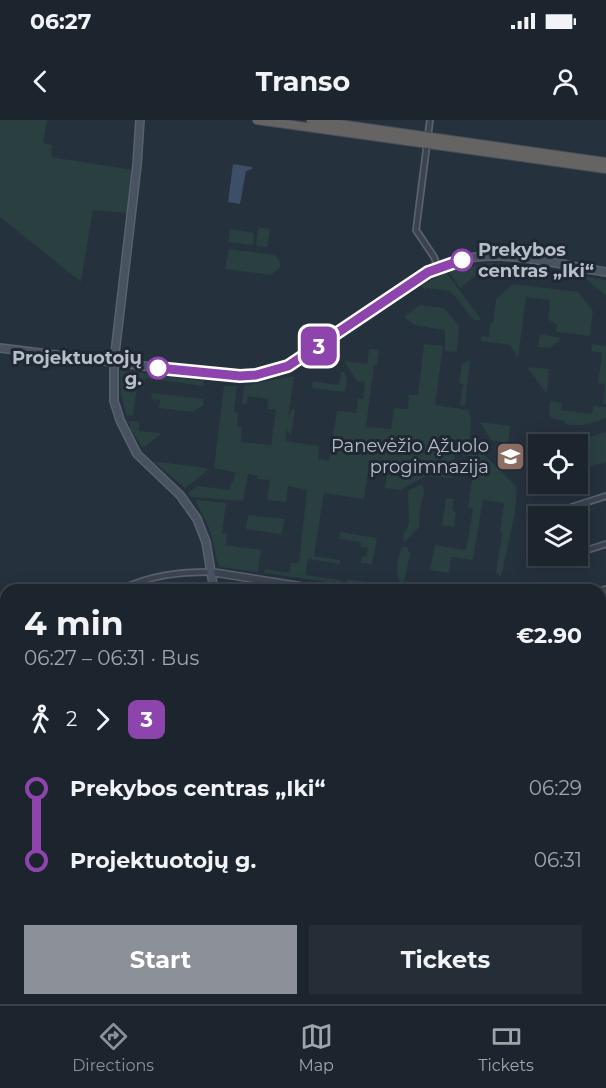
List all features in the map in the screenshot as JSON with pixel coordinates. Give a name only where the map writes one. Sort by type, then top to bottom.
[{"type":"highway","points":[[257,120],[606,162]]},
{"type":"highway","points":[[311,120],[606,169]]},
{"type":"main road","points":[[140,120],[114,362],[114,401],[130,443],[145,463],[180,495],[194,513],[203,532],[213,584]]},
{"type":"main road","points":[[139,138],[144,120]]},
{"type":"main road","points":[[0,348],[240,376],[256,375],[280,368],[324,343],[438,267],[477,256],[492,255],[606,272]]},
{"type":"street","points":[[430,120],[416,230],[438,267]]},
{"type":"street","points":[[575,506],[606,496]]},
{"type":"street","points":[[588,550],[606,544]]},
{"type":"street","points":[[133,584],[161,575],[188,572],[211,573],[285,584]]},
{"type":"green space","points":[[0,120],[47,120],[43,143],[52,145],[51,157],[133,170],[128,213],[93,210],[81,282],[0,217]]},
{"type":"green space","points":[[258,227],[270,229],[267,247],[256,246]]},
{"type":"green space","points":[[230,229],[254,233],[253,245],[228,242]]},
{"type":"green space","points":[[229,249],[274,255],[279,260],[280,267],[271,275],[225,269]]},
{"type":"green space","points":[[489,263],[508,264],[507,267],[486,267],[460,288],[448,271]]},
{"type":"green space","points":[[446,272],[480,320],[474,320],[451,294],[451,291],[426,288],[426,290],[421,286]]},
{"type":"green space","points":[[583,276],[606,280],[606,296]]},
{"type":"green space","points":[[513,284],[578,292],[593,311],[590,336],[556,332],[557,325],[548,319],[550,300],[526,297],[518,358],[510,345],[481,341],[481,336],[489,337],[496,299]]},
{"type":"green space","points":[[420,305],[444,308],[459,326],[457,351],[445,351],[445,330],[414,325],[404,317]]},
{"type":"green space","points":[[540,334],[562,338],[550,348],[538,347]]},
{"type":"green space","points":[[424,344],[443,346],[435,405],[468,410],[471,418],[470,441],[517,487],[515,513],[501,577],[496,573],[504,503],[483,500],[473,560],[451,557],[449,573],[430,570],[435,545],[466,550],[473,509],[468,508],[475,457],[455,454],[452,478],[426,476],[400,490],[385,488],[387,474],[368,472],[364,499],[324,493],[314,556],[340,560],[340,564],[308,559],[305,575],[341,580],[341,584],[264,573],[265,569],[290,573],[291,563],[299,563],[307,490],[288,486],[286,502],[267,500],[270,480],[257,479],[258,476],[248,474],[243,501],[191,497],[188,493],[198,486],[230,490],[235,473],[243,474],[214,468],[224,386],[237,386],[234,412],[238,413],[237,426],[242,427],[241,442],[271,445],[276,410],[267,409],[268,399],[248,396],[247,404],[242,404],[244,386],[294,377],[288,419],[291,410],[295,409],[291,436],[287,430],[286,441],[319,446],[318,459],[329,461],[337,411],[356,413],[358,398],[363,399],[365,382],[357,381],[344,361],[367,364],[369,349],[379,350],[377,365],[374,365],[366,427],[391,429],[394,408],[408,409],[409,395],[418,395]]},
{"type":"green space","points":[[592,344],[606,346],[606,404],[603,404],[605,384],[598,383],[602,353],[591,351]]},
{"type":"green space","points":[[327,349],[331,355],[330,364],[313,362],[314,359]]},
{"type":"green space","points":[[470,360],[465,406],[460,405],[463,384],[459,383],[462,364]]},
{"type":"green space","points":[[527,367],[549,369],[547,394]]},
{"type":"green space","points":[[120,370],[204,381],[203,386],[145,378],[144,388],[137,387],[133,416],[126,415],[121,393]]},
{"type":"green space","points":[[341,372],[344,372],[347,378],[345,392],[312,388],[313,381],[339,385]]},
{"type":"green space","points":[[152,393],[204,399],[203,406],[192,412],[159,408],[160,400],[151,399]]},
{"type":"green space","points":[[550,401],[562,403],[561,410],[592,414],[593,406],[606,407],[606,418],[586,424],[565,424],[565,421],[551,418]]},
{"type":"green space","points":[[129,421],[139,422],[139,431],[162,433],[143,448],[131,430]]},
{"type":"green space","points":[[480,422],[510,426],[508,443],[491,440]]},
{"type":"green space","points":[[606,432],[606,462],[588,467],[588,438]]},
{"type":"green space","points":[[153,461],[206,468],[208,470],[185,488]]},
{"type":"green space","points":[[422,484],[424,491],[419,527],[404,543],[403,535],[409,524],[408,491]]},
{"type":"green space","points":[[446,498],[454,499],[452,509],[456,513],[454,527],[442,525]]},
{"type":"green space","points":[[197,500],[226,503],[222,533],[227,534],[226,545],[261,550],[258,572],[218,565],[210,530]]},
{"type":"green space","points":[[248,515],[285,519],[281,534],[246,529]]},
{"type":"green space","points":[[340,532],[377,538],[372,564],[361,563],[362,556],[366,557],[368,548],[360,547],[361,542],[339,539]]},
{"type":"green space","points":[[402,547],[407,547],[410,554],[404,583],[398,578],[397,569]]},
{"type":"green space","points":[[347,579],[382,584],[346,584]]},
{"type":"water","points":[[233,164],[252,167],[246,171],[240,204],[228,202]]},
{"type":"bus line","name":"3","points":[[158,368],[248,376],[288,366],[428,272],[462,260]]},
{"type":"place","name":"Prekybos centras „Iki“","points":[[462,260]]},
{"type":"place","name":"Projektuotojų g.","points":[[158,368]]},
{"type":"place","name":"Panevėžio Ąžuolo progimnazija","points":[[510,456]]}]
